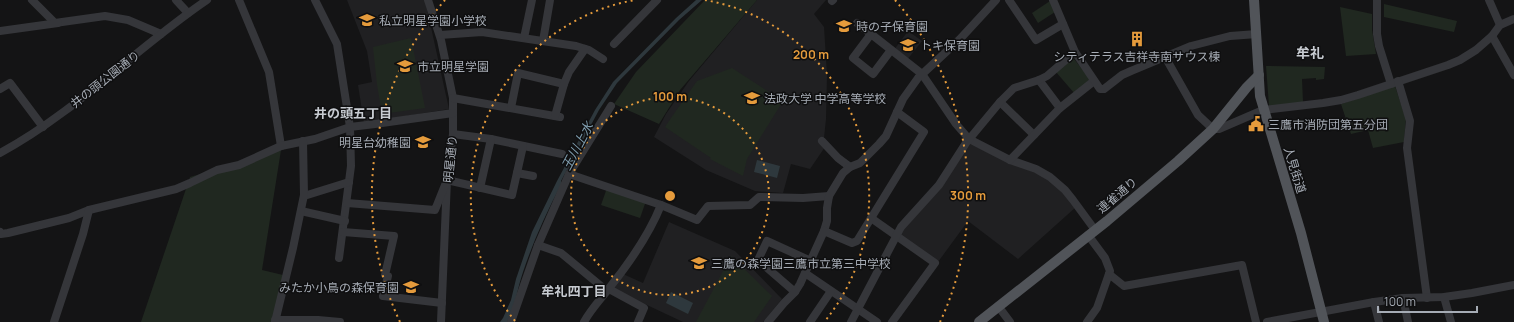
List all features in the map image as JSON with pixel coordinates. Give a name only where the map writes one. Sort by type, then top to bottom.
[{"type":"main road","name":"人見街道","points":[[1254,0],[1260,96],[1263,110],[1301,233],[1324,322]]},
{"type":"main road","name":"連雀通り","points":[[979,322],[1092,233],[1167,170],[1213,129],[1247,87],[1259,75]]},
{"type":"street","points":[[32,0],[55,23],[105,16],[128,20],[161,34]]},
{"type":"street","points":[[176,0],[188,13]]},
{"type":"street","name":"井の頭公園通り","points":[[0,153],[24,140],[43,127],[115,72],[188,13],[207,0]]},
{"type":"street","points":[[239,0],[269,72],[281,146]]},
{"type":"street","points":[[315,0],[337,44],[350,127],[351,166],[340,258]]},
{"type":"street","name":"明星通り","points":[[428,0],[440,35],[453,98],[453,134],[447,180],[441,322]]},
{"type":"street","points":[[524,38],[532,0]]},
{"type":"street","points":[[543,41],[550,0]]},
{"type":"street","points":[[614,44],[657,0]]},
{"type":"street","points":[[768,322],[795,292],[805,273],[824,231],[827,220],[829,196],[843,173],[850,167],[860,163],[879,144],[886,136],[910,88],[922,74],[951,48],[996,0]]},
{"type":"street","points":[[1009,0],[1036,40],[1063,24]]},
{"type":"street","points":[[1053,0],[1075,52],[1100,89],[1104,89],[1122,75],[1191,46],[1230,36],[1257,34]]},
{"type":"street","points":[[1377,0],[1377,34],[1379,46],[1410,121],[1407,148],[1427,298]]},
{"type":"street","points":[[1489,0],[1500,25]]},
{"type":"street","points":[[1168,62],[1198,115],[1213,129],[1222,128],[1263,110],[1341,100],[1460,60],[1492,36],[1500,25],[1514,19]]},
{"type":"street","points":[[0,31],[61,22]]},
{"type":"street","points":[[857,23],[922,74],[956,124],[970,139],[1010,160],[1050,177],[1065,190],[1092,233],[1110,271],[1097,308],[1087,322]]},
{"type":"street","points":[[440,35],[478,31],[576,46],[585,49],[603,59]]},
{"type":"street","points":[[871,34],[853,58],[873,74],[891,50]]},
{"type":"street","points":[[1492,36],[1514,75]]},
{"type":"street","points":[[453,98],[558,117],[564,84],[569,72],[585,49]]},
{"type":"street","points":[[851,322],[900,228],[939,185],[947,170],[1000,102],[1014,88],[1039,80],[1054,70],[1075,52]]},
{"type":"street","points":[[510,108],[518,73],[564,84]]},
{"type":"street","points":[[1039,80],[1060,108]]},
{"type":"street","points":[[1010,160],[1060,108],[1094,81]]},
{"type":"street","points":[[0,89],[10,83],[43,127]]},
{"type":"street","points":[[1000,102],[1034,134]]},
{"type":"street","points":[[512,322],[538,245],[569,174],[611,106]]},
{"type":"street","points":[[0,232],[1,234],[8,233],[69,218],[89,210],[176,189],[217,170],[239,165],[281,146],[315,139],[350,127],[453,112]]},
{"type":"street","points":[[824,231],[852,243],[857,241],[924,132],[898,112]]},
{"type":"street","points":[[453,134],[491,139],[562,154]]},
{"type":"street","points":[[480,188],[491,139]]},
{"type":"street","points":[[303,141],[304,196],[275,321],[318,320],[340,322]]},
{"type":"street","points":[[822,141],[838,158],[850,167]]},
{"type":"street","points":[[347,203],[435,210],[447,180],[512,195],[523,146]]},
{"type":"street","points":[[517,173],[533,176]]},
{"type":"street","points":[[569,174],[697,220],[708,206],[750,205],[758,197],[803,198],[829,196]]},
{"type":"street","points":[[304,196],[349,182]]},
{"type":"street","points":[[584,322],[650,231],[661,206]]},
{"type":"street","points":[[54,322],[83,234],[89,210]]},
{"type":"street","points":[[301,211],[345,221]]},
{"type":"street","points":[[871,218],[935,262],[892,322]]},
{"type":"street","points":[[343,232],[394,236],[385,275],[388,276],[383,296],[442,303]]},
{"type":"street","points":[[795,292],[758,260],[766,241],[810,261]]},
{"type":"street","points":[[538,245],[561,253],[608,290],[644,308],[638,322]]},
{"type":"street","points":[[1109,274],[1124,286],[1242,265],[1256,322]]},
{"type":"street","points":[[805,273],[877,322]]},
{"type":"street","points":[[1267,322],[1374,302],[1403,298],[1444,297],[1514,285]]},
{"type":"street","points":[[810,322],[831,291]]},
{"type":"street","points":[[1444,297],[1451,322]]},
{"type":"street","points":[[1403,298],[1408,322]]},
{"type":"street","points":[[1374,302],[1379,322]]},
{"type":"street","points":[[998,306],[1010,322]]},
{"type":"shaded area","name":"市立明星学園","points":[[347,0],[425,0],[449,109],[364,123],[358,85],[372,82],[367,51]]},
{"type":"shaded area","points":[[705,0],[757,0],[680,90],[659,124],[614,104],[636,72]]},
{"type":"shaded area","name":"法政大学 中学高等学校","points":[[757,0],[826,0],[814,14],[824,27],[827,75],[826,119],[824,138],[821,144],[825,147],[810,169],[791,164],[783,193],[755,191],[706,170],[654,137],[666,114],[689,81]]},
{"type":"shaded area","points":[[1050,1],[1055,12],[1038,23],[1032,13]]},
{"type":"shaded area","points":[[1384,4],[1457,21],[1454,32],[1384,17]]},
{"type":"shaded area","points":[[1340,7],[1372,14],[1372,30],[1376,54],[1346,56]]},
{"type":"shaded area","name":"トキ保育園","points":[[908,31],[922,41],[907,60],[894,50]]},
{"type":"shaded area","points":[[411,38],[425,108],[382,114],[373,47]]},
{"type":"shaded area","points":[[1071,58],[1074,59],[1090,79],[1075,94],[1056,72]]},
{"type":"shaded area","points":[[1266,66],[1325,67],[1324,79],[1302,79],[1303,102],[1269,106]]},
{"type":"shaded area","points":[[732,68],[783,101],[747,159],[743,176],[710,159],[711,158],[665,127],[697,81]]},
{"type":"shaded area","points":[[1395,86],[1406,119],[1404,142],[1373,148],[1368,130],[1351,134],[1341,104]]},
{"type":"shaded area","points":[[970,144],[1051,180],[1076,207],[1018,259],[968,221],[938,262],[902,237],[901,234],[903,230]]},
{"type":"shaded area","points":[[281,150],[262,270],[283,275],[273,322],[141,322],[190,177]]},
{"type":"shaded area","points":[[607,188],[646,201],[640,218],[601,205]]},
{"type":"shaded area","name":"三鷹の森学園三鷹市立第三中学校","points":[[669,222],[735,251],[782,299],[763,322],[683,322],[613,289],[623,274],[643,283]]},
{"type":"shaded area","points":[[731,256],[772,296],[754,322],[696,322]]},
{"type":"water","name":"玉川上水","points":[[696,0],[702,0],[679,20],[617,83],[599,110],[561,181],[561,185],[540,228],[523,272],[510,316],[507,322],[500,322],[511,300],[516,279],[532,232],[595,110],[613,82],[676,18]]},
{"type":"water","points":[[757,160],[780,166],[777,178],[754,172]]},
{"type":"water","points":[[671,292],[693,303],[688,314],[666,303]]},
{"type":"place","name":"私立明星学園小学校","points":[[367,20]]},
{"type":"place","name":"時の子保育園","points":[[844,26]]},
{"type":"place","name":"シティテラス吉祥寺南サウス棟","points":[[1137,39]]},
{"type":"place","name":"トキ保育園","points":[[908,45]]},
{"type":"place","name":"市立明星学園","points":[[405,66]]},
{"type":"place","name":"法政大学 中学高等学校","points":[[752,98]]},
{"type":"place","name":"三鷹市消防団第五分団","points":[[1256,124]]},
{"type":"place","name":"明星台幼稚園","points":[[423,142]]},
{"type":"place","name":"三鷹の森学園三鷹市立第三中学校","points":[[699,263]]},
{"type":"place","name":"みたか小鳥の森保育園","points":[[411,287]]},
{"type":"district","name":"牟礼","points":[[1310,52]]},
{"type":"district","name":"井の頭五丁目","points":[[353,113]]},
{"type":"district","name":"牟礼四丁目","points":[[574,291]]}]
